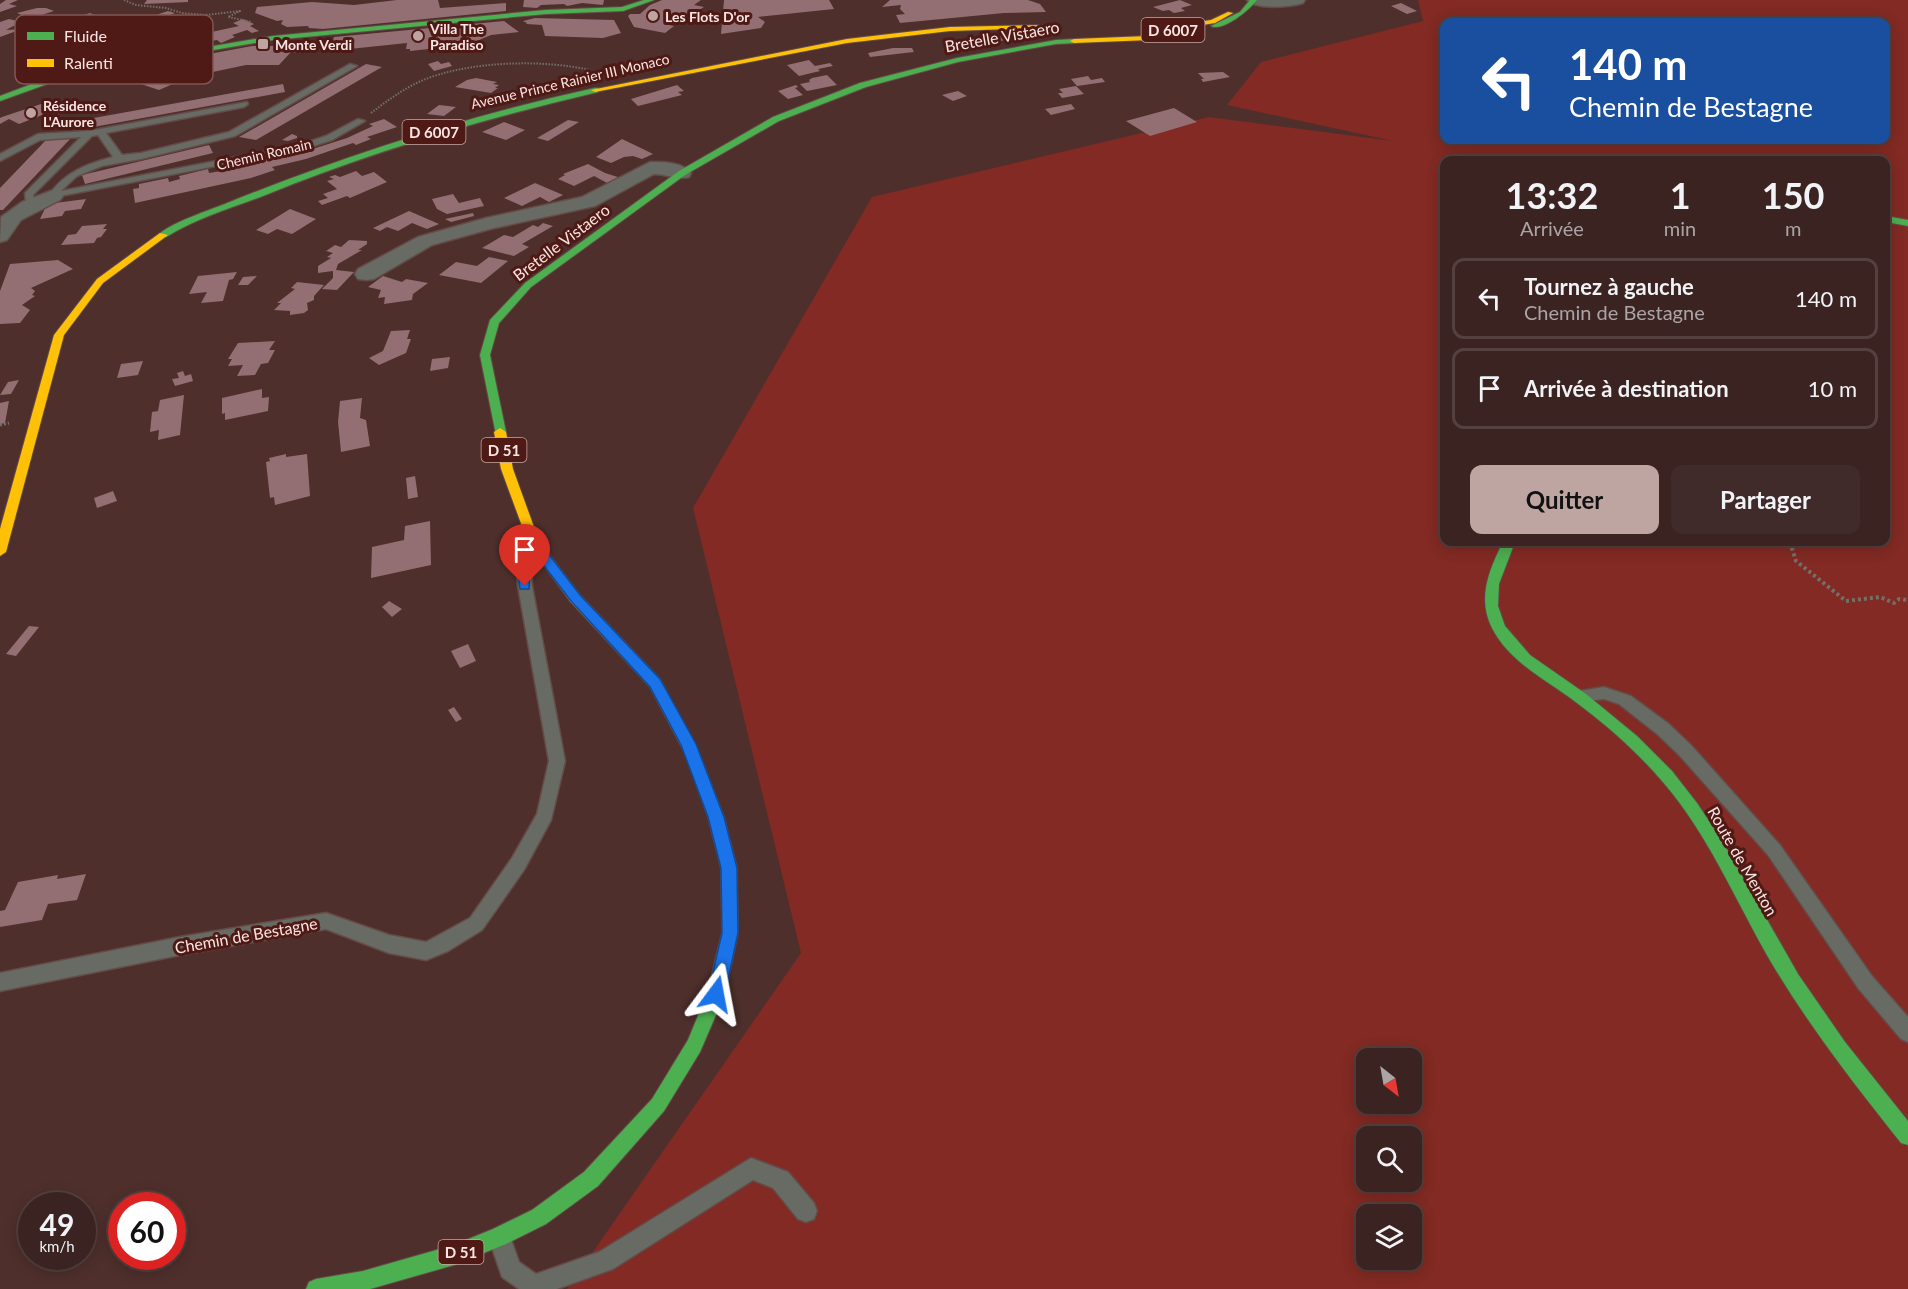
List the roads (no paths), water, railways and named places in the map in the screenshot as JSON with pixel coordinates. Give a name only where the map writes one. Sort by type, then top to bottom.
[{"type":"main road","points":[[213,47],[273,38],[546,12],[623,9],[651,0]]},
{"type":"main road","name":"Avenue Prince Rainier III Monaco","points":[[1107,26],[1167,30],[1230,13],[1247,0]]},
{"type":"main road","name":"Avenue Prince Rainier III Monaco","points":[[0,552],[59,335],[100,281],[171,230],[255,194],[425,135],[569,95],[847,41],[950,29],[1077,27],[1167,30],[1204,28],[1234,18],[1251,6],[1254,0]]},
{"type":"main road","name":"Bretelle Vistaero","points":[[499,1237],[539,1217],[591,1179],[658,1105],[694,1046],[716,994],[730,933],[729,868],[716,817],[688,744],[655,683],[575,598],[533,542],[507,469],[485,354],[494,321],[528,285],[682,173],[776,119],[820,100],[907,71],[1007,49],[1056,42],[1150,38],[1167,30]]},
{"type":"main road","name":"Bretelle Vistaero","points":[[1121,40],[1156,44],[1167,30]]},
{"type":"main road","points":[[0,99],[37,84]]},
{"type":"main road","points":[[1890,220],[1908,223]]},
{"type":"main road","name":"Route de Menton","points":[[1507,546],[1492,579],[1489,594],[1493,619],[1505,637],[1520,653],[1579,696],[1638,746],[1689,803],[1711,834],[1806,1002],[1843,1054],[1908,1136]]},
{"type":"main road","name":"D 51","points":[[315,1289],[363,1281],[454,1255],[499,1237]]},
{"type":"street","points":[[1254,0],[1287,3],[1298,0]]},
{"type":"street","points":[[366,274],[425,241],[486,224],[588,202],[650,168],[666,168],[682,173]]},
{"type":"street","name":"Chemin Romain","points":[[0,236],[8,221],[31,204],[53,196]]},
{"type":"lane","name":"Chemin Romain","points":[[53,196],[61,183],[81,169],[119,158],[141,156],[232,134],[353,66]]},
{"type":"lane","points":[[0,159],[38,137],[89,134],[244,104]]},
{"type":"lane","name":"Chemin Romain","points":[[53,196],[301,147],[329,138],[361,121]]},
{"type":"lane","points":[[101,132],[119,158]]},
{"type":"lane","name":"Chemin Romain","points":[[31,204],[28,195],[89,134]]},
{"type":"lane","name":"Chemin de Bestagne","points":[[0,982],[180,946],[326,921],[389,944],[426,951],[476,924],[518,864],[545,815],[557,761],[525,586],[524,566],[540,552]]},
{"type":"lane","points":[[1579,696],[1604,693],[1625,700],[1663,729],[1684,750],[1774,850],[1865,982],[1908,1032]]},
{"type":"lane","points":[[499,1237],[510,1269],[534,1286],[605,1261],[751,1169],[780,1180],[806,1211]]},
{"type":"place","name":"Les Flots D'or","points":[[653,16]]},
{"type":"place","name":"Villa The Paradiso","points":[[418,36]]},
{"type":"place","name":"Monte Verdi","points":[[263,44]]},
{"type":"place","name":"Résidence L'Aurore","points":[[31,113]]}]
